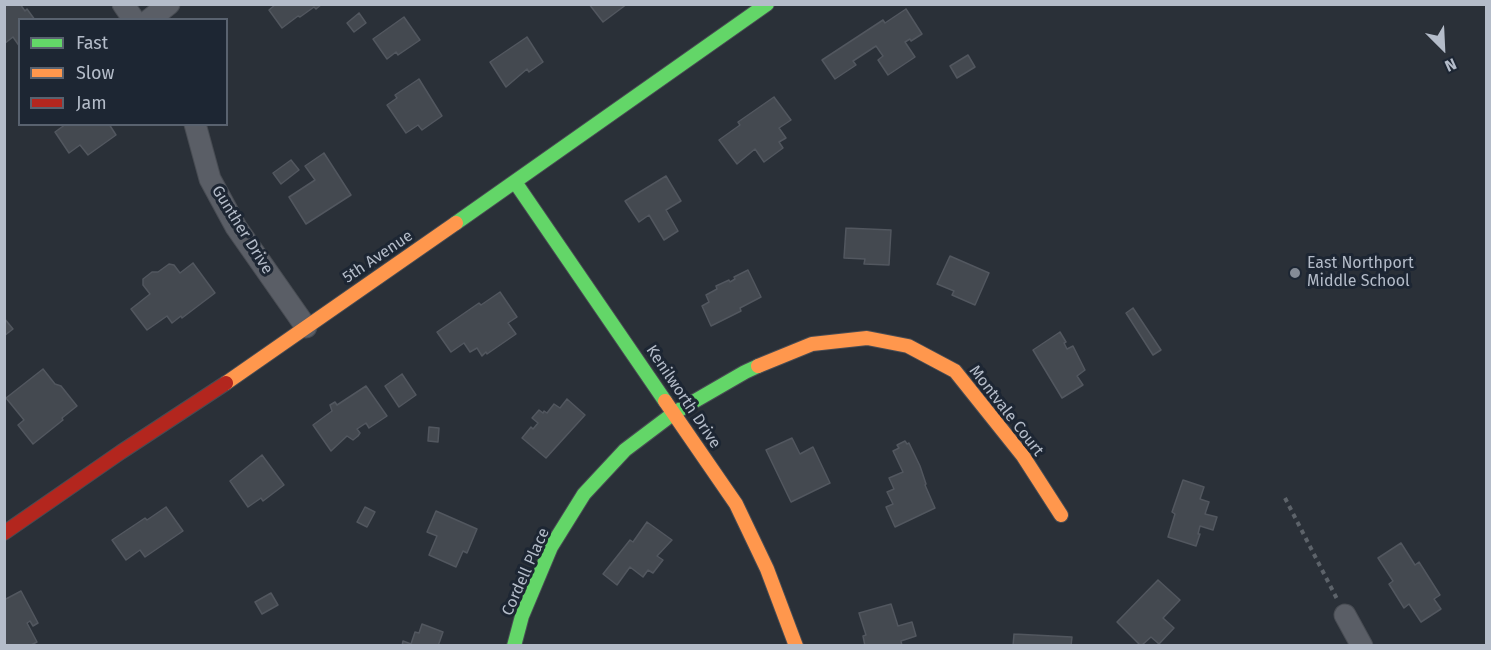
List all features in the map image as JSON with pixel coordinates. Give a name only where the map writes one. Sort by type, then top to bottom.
[{"type":"street","points":[[123,4],[133,18]]},
{"type":"street","points":[[152,18],[169,4]]},
{"type":"street","name":"5th Avenue","points":[[4,533],[121,452],[246,370],[768,4]]},
{"type":"street","name":"Gunther Drive","points":[[196,126],[210,178],[236,227],[306,327]]},
{"type":"street","name":"Kenilworth Drive","points":[[515,182],[736,504],[767,569],[796,645]]},
{"type":"street","name":"Montvale Court","points":[[674,413],[745,372],[812,344],[867,338],[908,346],[955,371],[1023,456],[1061,515]]},
{"type":"street","name":"Cordell Place","points":[[514,645],[522,616],[551,547],[584,494],[625,450],[674,413]]},
{"type":"street","points":[[1346,615],[1362,645]]},
{"type":"path","points":[[1285,498],[1346,615]]},
{"type":"building","points":[[4,4],[20,4],[34,18],[18,18],[18,44],[13,37],[4,44]]},
{"type":"building","points":[[276,4],[322,4],[298,16],[282,28],[269,10]]},
{"type":"building","points":[[589,4],[627,4],[603,22]]},
{"type":"building","points":[[906,9],[922,34],[905,42],[915,57],[888,75],[878,60],[883,56],[876,46],[853,61],[856,65],[835,79],[822,60],[883,20],[885,23]]},
{"type":"building","points":[[359,13],[366,23],[354,32],[347,23]]},
{"type":"building","points":[[404,17],[420,40],[398,55],[396,52],[387,59],[373,39]]},
{"type":"building","points":[[527,37],[543,62],[529,72],[527,69],[506,87],[490,62]]},
{"type":"building","points":[[968,55],[975,67],[957,78],[950,66]]},
{"type":"building","points":[[419,79],[442,116],[422,130],[418,125],[406,133],[387,105],[397,98],[395,95]]},
{"type":"building","points":[[774,97],[791,120],[779,128],[786,138],[779,142],[783,148],[764,162],[755,149],[737,164],[719,140],[740,125],[738,122]]},
{"type":"building","points":[[63,126],[110,126],[116,135],[88,155],[80,145],[69,153],[55,132]]},
{"type":"building","points":[[324,153],[351,195],[306,224],[289,197],[315,180],[305,166]]},
{"type":"building","points":[[291,160],[299,170],[281,184],[273,173]]},
{"type":"building","points":[[666,176],[681,201],[666,210],[678,231],[664,240],[649,215],[639,222],[625,201]]},
{"type":"building","points":[[846,228],[891,230],[889,265],[864,264],[865,259],[844,258]]},
{"type":"building","points":[[950,256],[989,273],[975,305],[952,295],[954,291],[937,284]]},
{"type":"building","points":[[193,263],[215,293],[182,318],[181,316],[172,323],[167,316],[147,330],[131,309],[150,294],[143,285],[143,279],[169,264],[174,265],[180,273]]},
{"type":"building","points":[[748,270],[761,297],[740,308],[741,311],[711,326],[702,306],[709,302],[706,295],[717,289],[716,286],[729,280],[730,282],[735,279],[734,277]]},
{"type":"building","points":[[500,292],[517,317],[508,323],[516,334],[482,356],[477,348],[470,352],[464,343],[451,352],[437,332],[479,303],[481,305]]},
{"type":"building","points":[[1133,308],[1161,350],[1153,355],[1126,313]]},
{"type":"building","points":[[4,318],[13,329],[4,336]]},
{"type":"building","points":[[1060,332],[1067,349],[1073,346],[1085,370],[1077,376],[1083,385],[1062,398],[1033,350]]},
{"type":"building","points":[[43,369],[77,406],[33,444],[18,425],[24,420],[6,398]]},
{"type":"building","points":[[402,374],[416,395],[399,407],[385,386]]},
{"type":"building","points":[[366,386],[387,416],[369,428],[366,423],[357,429],[360,433],[353,440],[347,436],[331,451],[313,425],[332,411],[330,405],[335,402],[337,405]]},
{"type":"building","points":[[567,399],[585,415],[546,458],[522,438],[531,427],[533,429],[538,423],[532,418],[539,410],[547,413],[554,404],[560,408]]},
{"type":"building","points":[[429,427],[439,428],[438,442],[428,441]]},
{"type":"building","points":[[792,438],[800,454],[813,447],[830,483],[791,502],[766,450]]},
{"type":"building","points":[[905,441],[909,443],[920,466],[935,508],[895,527],[886,507],[893,504],[887,492],[894,489],[889,478],[903,472],[893,451],[899,448],[897,445]]},
{"type":"building","points":[[262,455],[284,485],[263,501],[261,498],[248,507],[230,481]]},
{"type":"building","points":[[1183,480],[1204,487],[1200,499],[1209,502],[1205,514],[1217,517],[1213,530],[1200,526],[1196,546],[1168,537],[1175,514],[1172,512]]},
{"type":"building","points":[[166,507],[183,531],[145,557],[140,550],[126,560],[112,540]]},
{"type":"building","points":[[365,507],[375,512],[367,527],[357,522]]},
{"type":"building","points":[[436,511],[477,529],[467,553],[463,551],[456,567],[429,555],[437,536],[427,532]]},
{"type":"building","points":[[647,522],[672,540],[657,556],[663,560],[653,573],[648,570],[643,577],[630,567],[617,585],[603,574],[630,540],[633,542]]},
{"type":"building","points":[[1401,543],[1415,565],[1419,562],[1440,595],[1434,599],[1441,609],[1421,622],[1409,604],[1404,608],[1389,584],[1393,581],[1378,558]]},
{"type":"building","points":[[1158,580],[1180,600],[1163,618],[1174,628],[1159,644],[1151,637],[1141,646],[1117,622]]},
{"type":"building","points":[[21,591],[38,623],[33,626],[30,621],[27,623],[37,642],[29,646],[4,646],[4,600]]},
{"type":"building","points":[[271,593],[278,605],[262,614],[255,602]]},
{"type":"building","points":[[891,604],[898,626],[912,622],[916,636],[901,641],[902,646],[865,646],[863,636],[866,635],[859,613]]},
{"type":"building","points":[[422,624],[443,632],[438,646],[402,646],[403,641],[411,644],[415,632],[419,633]]},
{"type":"building","points":[[1014,634],[1072,637],[1071,646],[1013,646]]},
{"type":"traffic: fast","points":[[456,223],[767,4]]},
{"type":"traffic: fast","points":[[515,182],[665,401]]},
{"type":"traffic: fast","points":[[514,646],[522,616],[551,547],[584,494],[625,450],[674,413],[758,366]]},
{"type":"traffic: slow","points":[[226,383],[456,223]]},
{"type":"traffic: slow","points":[[758,366],[812,344],[867,338],[908,346],[955,371],[1023,456],[1061,515]]},
{"type":"traffic: slow","points":[[665,401],[736,504],[767,569],[796,646]]},
{"type":"traffic: jam","points":[[4,533],[226,383]]},
{"type":"place","name":"East Northport Middle School","points":[[1295,273]]}]
